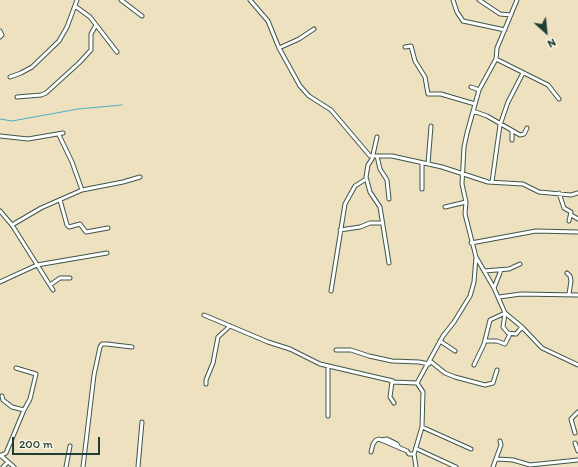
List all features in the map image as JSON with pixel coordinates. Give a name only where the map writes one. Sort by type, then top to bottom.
[{"type":"street","points":[[10,78],[21,74],[32,67],[59,41],[67,27],[77,0]]},
{"type":"street","points":[[121,0],[142,16]]},
{"type":"street","points":[[250,0],[268,21],[290,70],[307,94],[331,110],[372,156],[392,156],[442,167],[492,182],[524,184],[539,192],[571,195],[578,193]]},
{"type":"street","points":[[453,0],[457,12],[463,21],[505,30]]},
{"type":"street","points":[[479,0],[500,14],[511,15]]},
{"type":"street","points":[[517,0],[497,48],[496,58],[479,90],[464,147],[462,184],[466,202],[465,214],[471,243],[476,257],[499,297],[505,313],[503,327],[510,334],[516,334],[522,327]]},
{"type":"street","points":[[75,6],[90,17],[117,52]]},
{"type":"street","points":[[17,97],[41,95],[46,93],[80,63],[91,50],[91,34],[96,25]]},
{"type":"street","points":[[279,48],[299,39],[314,28]]},
{"type":"street","points":[[0,31],[2,35],[0,37]]},
{"type":"street","points":[[405,47],[411,46],[415,61],[425,77],[428,94],[441,94],[475,104]]},
{"type":"street","points":[[496,58],[548,85],[559,99]]},
{"type":"street","points":[[492,182],[500,125],[508,102],[523,73]]},
{"type":"street","points":[[471,87],[479,90]]},
{"type":"street","points":[[473,111],[487,116],[500,125],[522,135],[527,128]]},
{"type":"street","points":[[428,164],[431,126]]},
{"type":"street","points":[[512,131],[512,140]]},
{"type":"street","points":[[0,136],[28,139],[61,134],[82,190]]},
{"type":"street","points":[[377,137],[368,165],[366,177],[370,192],[380,207],[388,264]]},
{"type":"street","points":[[377,156],[379,166],[387,180],[389,199]]},
{"type":"street","points":[[422,163],[422,189]]},
{"type":"street","points":[[12,225],[41,208],[82,190],[123,182],[140,176]]},
{"type":"street","points":[[331,291],[345,204],[354,186],[366,179],[366,177]]},
{"type":"street","points":[[559,193],[564,208],[570,210],[571,215],[569,221]]},
{"type":"street","points":[[60,200],[67,225],[80,224],[86,232],[108,228]]},
{"type":"street","points":[[445,207],[466,202]]},
{"type":"street","points":[[0,211],[12,225],[53,290]]},
{"type":"street","points":[[571,215],[578,219]]},
{"type":"street","points":[[340,230],[360,227],[370,223],[382,223]]},
{"type":"street","points":[[471,243],[536,231],[578,232]]},
{"type":"street","points":[[0,282],[37,264],[107,253]]},
{"type":"street","points":[[417,383],[430,363],[440,341],[470,296],[474,282],[476,257]]},
{"type":"street","points":[[484,271],[501,270],[516,267],[520,264]]},
{"type":"street","points":[[494,288],[500,277],[501,270]]},
{"type":"street","points":[[567,273],[570,276],[571,281],[569,294]]},
{"type":"street","points":[[50,285],[60,278],[70,278]]},
{"type":"street","points":[[499,297],[521,294],[577,295],[578,291]]},
{"type":"street","points":[[505,313],[522,327],[542,348],[578,365]]},
{"type":"street","points":[[474,365],[485,341],[490,320],[505,313]]},
{"type":"street","points":[[204,315],[328,366],[393,381],[417,383]]},
{"type":"street","points":[[206,384],[206,380],[213,363],[218,337],[230,326]]},
{"type":"street","points":[[485,341],[497,340],[505,344],[510,334]]},
{"type":"street","points":[[440,341],[455,351]]},
{"type":"street","points":[[83,467],[94,375],[100,347],[102,344],[132,347]]},
{"type":"street","points":[[336,350],[351,350],[368,356],[392,360],[430,363],[445,373],[485,385],[493,383],[497,370]]},
{"type":"street","points":[[328,366],[328,416]]},
{"type":"street","points":[[14,467],[0,456],[6,453],[32,394],[36,374],[16,368]]},
{"type":"street","points":[[393,381],[390,389],[390,397],[394,403]]},
{"type":"street","points":[[416,467],[414,454],[417,449],[416,444],[422,427],[424,395],[417,383]]},
{"type":"street","points":[[2,396],[3,400],[12,407],[24,410]]},
{"type":"street","points":[[575,433],[572,419],[578,412]]},
{"type":"street","points":[[138,467],[142,422]]},
{"type":"street","points":[[422,427],[471,449]]},
{"type":"street","points":[[371,452],[374,441],[387,439],[398,444],[399,448],[409,454],[414,454]]},
{"type":"street","points":[[494,467],[501,445],[500,441]]},
{"type":"street","points":[[575,443],[578,452]]},
{"type":"street","points":[[66,467],[70,446]]},
{"type":"street","points":[[417,449],[456,467]]},
{"type":"street","points":[[497,459],[513,460],[530,465],[578,460]]},
{"type":"street","points":[[3,467],[8,462]]},
{"type":"waterway","points":[[0,119],[12,121],[78,109],[122,105]]}]
